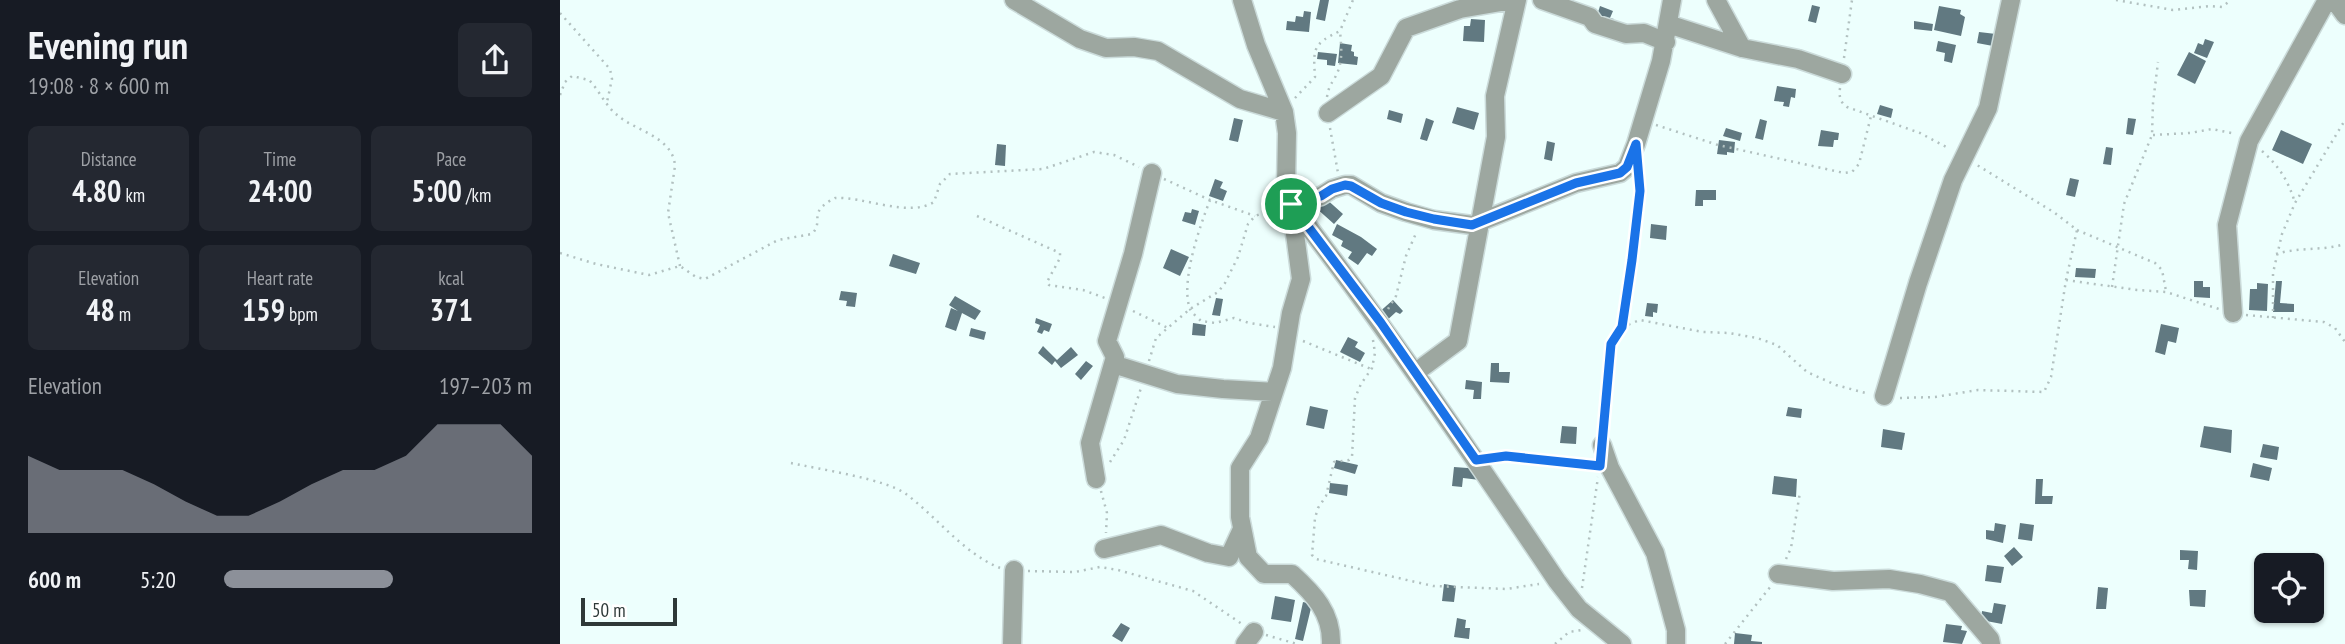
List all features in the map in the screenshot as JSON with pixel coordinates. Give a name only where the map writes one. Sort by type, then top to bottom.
[{"type":"street","points":[[1014,0],[1088,43],[1106,48],[1134,47],[1158,51],[1240,99],[1284,112]]},
{"type":"street","points":[[1242,0],[1256,45],[1284,112],[1287,133],[1286,186],[1301,279],[1291,313],[1275,392],[1259,438],[1240,468],[1240,517],[1248,557],[1264,574],[1292,574],[1315,595],[1332,629],[1331,644]]},
{"type":"street","points":[[1328,113],[1381,76],[1406,28],[1460,9],[1515,0],[1495,96],[1496,137],[1458,341],[1416,372]]},
{"type":"street","points":[[1542,0],[1590,17],[1595,24],[1626,34],[1667,33],[1798,59],[1842,75]]},
{"type":"street","points":[[1291,204],[1321,196],[1345,185],[1381,203],[1434,219],[1472,225],[1576,183],[1620,173],[1627,167],[1643,121],[1667,33],[1672,0]]},
{"type":"street","points":[[1716,0],[1742,48]]},
{"type":"street","points":[[1884,396],[1953,180],[1988,108],[2011,0]]},
{"type":"street","points":[[2234,313],[2227,225],[2249,141],[2327,0]]},
{"type":"street","points":[[2334,0],[2345,15]]},
{"type":"street","points":[[1097,479],[1090,443],[1115,357],[1107,341],[1133,254],[1152,173]]},
{"type":"street","points":[[1291,204],[1416,372],[1557,581],[1579,608],[1622,644]]},
{"type":"street","points":[[1113,364],[1177,384],[1275,392]]},
{"type":"street","points":[[1602,445],[1655,553],[1676,630],[1675,644]]},
{"type":"street","points":[[1104,549],[1161,535],[1208,553],[1229,557],[1242,529]]},
{"type":"street","points":[[1012,644],[1014,570]]},
{"type":"street","points":[[1778,574],[1833,581],[1889,579],[1950,592],[1992,644]]},
{"type":"path","points":[[1284,112],[1315,77],[1313,54],[1320,40],[1340,30],[1353,0]]},
{"type":"path","points":[[2116,0],[2173,10],[2222,7],[2231,0]]},
{"type":"path","points":[[560,13],[610,69],[612,79],[607,103]]},
{"type":"path","points":[[2112,287],[2124,204],[2152,135],[2152,103],[2158,62]]},
{"type":"path","points":[[560,95],[565,82],[575,76],[589,80],[618,117],[661,140],[675,158],[668,213],[680,266],[696,277],[705,279],[778,240],[812,234],[817,229],[816,214],[835,198],[883,205],[926,206],[936,199],[944,179],[953,173],[1043,169],[1094,152],[1114,155],[1210,200],[1255,216]]},
{"type":"path","points":[[1643,121],[1718,145],[1844,173],[1852,172],[1859,164],[1871,116]]},
{"type":"path","points":[[2273,318],[2276,254],[2295,203],[2345,120]]},
{"type":"path","points":[[1602,445],[1611,344],[1622,327],[1626,306],[1640,191],[1636,144]]},
{"type":"path","points":[[1190,309],[1188,281],[1195,240],[1210,200]]},
{"type":"path","points":[[977,216],[1060,253],[1047,282],[1049,285],[1083,290],[1105,298]]},
{"type":"path","points":[[1434,219],[1415,232],[1396,296],[1375,332],[1372,368],[1355,398],[1352,457],[1334,462],[1326,495],[1318,508],[1312,555],[1316,559],[1433,586],[1506,589],[1557,581]]},
{"type":"path","points":[[2077,230],[2155,263],[2162,270],[2166,292]]},
{"type":"path","points":[[2276,254],[2327,249],[2345,244]]},
{"type":"path","points":[[560,253],[649,275],[680,266]]},
{"type":"path","points":[[2066,280],[2166,292],[2234,313],[2331,324],[2345,342]]},
{"type":"path","points":[[1130,310],[1168,328]]},
{"type":"path","points":[[1476,460],[1506,456],[1600,466],[1579,608]]},
{"type":"path","points":[[791,463],[849,475],[897,489],[988,563],[1006,570],[1075,572],[1100,567],[1118,570],[1192,591],[1249,638],[1297,644]]},
{"type":"path","points":[[1555,644],[1569,632],[1599,626]]},
{"type":"building","points":[[1320,0],[1329,0],[1325,21],[1316,19]]},
{"type":"building","points":[[1812,5],[1820,7],[1816,23],[1808,21]]},
{"type":"building","points":[[1600,6],[1613,11],[1610,18],[1614,19],[1611,28],[1595,22]]},
{"type":"building","points":[[1939,6],[1961,10],[1960,14],[1965,17],[1961,36],[1934,30]]},
{"type":"building","points":[[1304,11],[1311,12],[1309,32],[1286,30],[1287,21],[1295,22],[1296,16],[1303,17]]},
{"type":"building","points":[[1471,19],[1485,20],[1484,42],[1463,41],[1464,26],[1470,26]]},
{"type":"building","points":[[1914,21],[1933,24],[1932,31],[1914,29]]},
{"type":"building","points":[[1979,32],[1996,34],[1993,46],[1977,43]]},
{"type":"building","points":[[2205,39],[2214,42],[2207,58],[2194,53],[2198,43],[2203,45]]},
{"type":"building","points":[[1938,41],[1956,45],[1952,63],[1944,61],[1945,53],[1936,51]]},
{"type":"building","points":[[1340,43],[1352,45],[1351,51],[1358,57],[1357,65],[1338,63]]},
{"type":"building","points":[[1318,52],[1337,54],[1335,66],[1327,65],[1327,60],[1317,59]]},
{"type":"building","points":[[2189,52],[2206,61],[2195,84],[2177,75]]},
{"type":"building","points":[[1777,86],[1796,89],[1795,98],[1791,97],[1789,107],[1783,106],[1784,102],[1774,101]]},
{"type":"building","points":[[1880,105],[1893,109],[1891,118],[1877,114]]},
{"type":"building","points":[[1457,107],[1479,113],[1474,130],[1452,123]]},
{"type":"building","points":[[1389,110],[1403,114],[1401,123],[1387,119]]},
{"type":"building","points":[[1234,118],[1243,120],[1238,142],[1229,140]]},
{"type":"building","points":[[1426,118],[1434,121],[1427,141],[1420,139]]},
{"type":"building","points":[[2128,118],[2136,119],[2133,135],[2126,134]]},
{"type":"building","points":[[1760,119],[1767,121],[1763,140],[1755,138]]},
{"type":"building","points":[[1726,128],[1742,133],[1740,141],[1723,136]]},
{"type":"building","points":[[1821,130],[1839,133],[1833,147],[1818,146]]},
{"type":"building","points":[[2281,130],[2312,144],[2303,164],[2272,150]]},
{"type":"building","points":[[1719,140],[1735,142],[1734,153],[1717,154]]},
{"type":"building","points":[[1547,141],[1555,143],[1552,161],[1544,159]]},
{"type":"building","points":[[997,144],[1006,145],[1005,166],[995,165]]},
{"type":"building","points":[[2106,147],[2113,148],[2111,165],[2103,164]]},
{"type":"building","points":[[2070,178],[2079,180],[2075,197],[2066,195]]},
{"type":"building","points":[[1215,179],[1223,182],[1220,188],[1227,191],[1223,201],[1209,196]]},
{"type":"building","points":[[1696,190],[1716,190],[1716,200],[1703,200],[1703,206],[1695,206]]},
{"type":"building","points":[[1324,197],[1343,214],[1334,224],[1315,207]]},
{"type":"building","points":[[1192,209],[1199,211],[1195,225],[1182,221],[1185,212],[1191,213]]},
{"type":"building","points":[[1337,224],[1377,249],[1372,256],[1367,253],[1358,265],[1348,258],[1352,252],[1341,246],[1343,241],[1332,235]]},
{"type":"building","points":[[1651,224],[1667,226],[1666,240],[1650,238]]},
{"type":"building","points":[[1171,249],[1189,257],[1180,276],[1163,268]]},
{"type":"building","points":[[893,254],[920,263],[916,274],[889,266]]},
{"type":"building","points":[[2076,268],[2096,269],[2095,278],[2075,277]]},
{"type":"building","points":[[2194,281],[2203,281],[2203,287],[2210,287],[2210,298],[2194,297]]},
{"type":"building","points":[[2276,281],[2282,281],[2280,303],[2294,304],[2294,312],[2273,312]]},
{"type":"building","points":[[2257,283],[2268,284],[2267,311],[2249,310],[2250,289],[2257,289]]},
{"type":"building","points":[[841,291],[857,293],[855,307],[846,306],[847,301],[839,300]]},
{"type":"building","points":[[955,296],[981,311],[975,320],[962,313],[956,331],[945,327],[951,308],[958,311],[949,305]]},
{"type":"building","points":[[1216,298],[1223,299],[1220,316],[1212,315]]},
{"type":"building","points":[[1393,300],[1403,311],[1400,314],[1396,312],[1384,323],[1377,314]]},
{"type":"building","points":[[1647,303],[1658,304],[1657,313],[1653,312],[1653,317],[1645,316]]},
{"type":"building","points":[[1036,318],[1052,324],[1049,332],[1037,332],[1040,325],[1035,323]]},
{"type":"building","points":[[1193,323],[1206,325],[1205,336],[1192,335]]},
{"type":"building","points":[[2161,324],[2179,328],[2176,343],[2168,341],[2165,355],[2155,352]]},
{"type":"building","points":[[971,328],[986,332],[984,340],[969,336]]},
{"type":"building","points":[[1348,337],[1358,342],[1355,347],[1365,353],[1360,362],[1340,352]]},
{"type":"building","points":[[1043,346],[1057,360],[1071,347],[1078,355],[1061,368],[1055,361],[1052,365],[1038,353]]},
{"type":"building","points":[[1086,361],[1093,366],[1081,380],[1075,374]]},
{"type":"building","points":[[1491,363],[1499,363],[1499,372],[1510,372],[1509,383],[1490,382]]},
{"type":"building","points":[[1466,380],[1482,382],[1481,399],[1473,399],[1474,390],[1465,389]]},
{"type":"building","points":[[1310,406],[1328,410],[1324,429],[1306,425]]},
{"type":"building","points":[[1788,407],[1802,409],[1801,418],[1786,416]]},
{"type":"building","points":[[1562,426],[1577,427],[1576,444],[1560,443]]},
{"type":"building","points":[[2204,426],[2232,430],[2231,453],[2200,447]]},
{"type":"building","points":[[1883,429],[1905,433],[1902,450],[1881,447]]},
{"type":"building","points":[[2263,444],[2279,447],[2277,460],[2260,457]]},
{"type":"building","points":[[1336,460],[1358,465],[1355,474],[1334,468]]},
{"type":"building","points":[[2253,463],[2272,468],[2269,481],[2250,477]]},
{"type":"building","points":[[1454,467],[1481,469],[1480,480],[1463,478],[1462,487],[1452,486]]},
{"type":"building","points":[[1774,476],[1797,479],[1796,497],[1772,494]]},
{"type":"building","points":[[2036,479],[2043,479],[2042,496],[2053,496],[2052,504],[2035,504]]},
{"type":"building","points":[[1330,483],[1348,485],[1347,496],[1329,493]]},
{"type":"building","points":[[1995,523],[2006,525],[2003,543],[1986,539],[1986,530],[1994,531]]},
{"type":"building","points":[[2020,523],[2034,525],[2032,541],[2018,539]]},
{"type":"building","points":[[2014,547],[2023,557],[2012,566],[2004,556]]},
{"type":"building","points":[[2180,550],[2198,551],[2197,570],[2188,569],[2189,560],[2180,560]]},
{"type":"building","points":[[1987,565],[2004,567],[2001,583],[1985,581]]},
{"type":"building","points":[[1444,584],[1456,586],[1454,602],[1442,601]]},
{"type":"building","points":[[2098,587],[2108,588],[2106,609],[2096,609]]},
{"type":"building","points":[[2189,590],[2206,590],[2205,607],[2190,606]]},
{"type":"building","points":[[1275,596],[1295,600],[1291,622],[1271,619]]},
{"type":"building","points":[[1303,602],[1312,604],[1303,641],[1295,639]]},
{"type":"building","points":[[1994,603],[2006,605],[2002,624],[1981,620],[1982,611],[1992,613]]},
{"type":"building","points":[[1457,618],[1466,620],[1465,628],[1470,628],[1469,639],[1454,637]]},
{"type":"building","points":[[1121,623],[1130,628],[1122,642],[1112,636]]},
{"type":"building","points":[[1946,624],[1962,626],[1961,630],[1967,631],[1962,644],[1943,642]]},
{"type":"building","points":[[1735,633],[1752,635],[1751,641],[1762,644],[1734,644]]},
{"type":"route","points":[[1636,144],[1640,191],[1626,306],[1622,327],[1611,344],[1600,466],[1506,456],[1476,460],[1381,323],[1291,204],[1321,196],[1345,185],[1406,212],[1472,225],[1576,183],[1620,173],[1627,167],[1636,144]]}]
